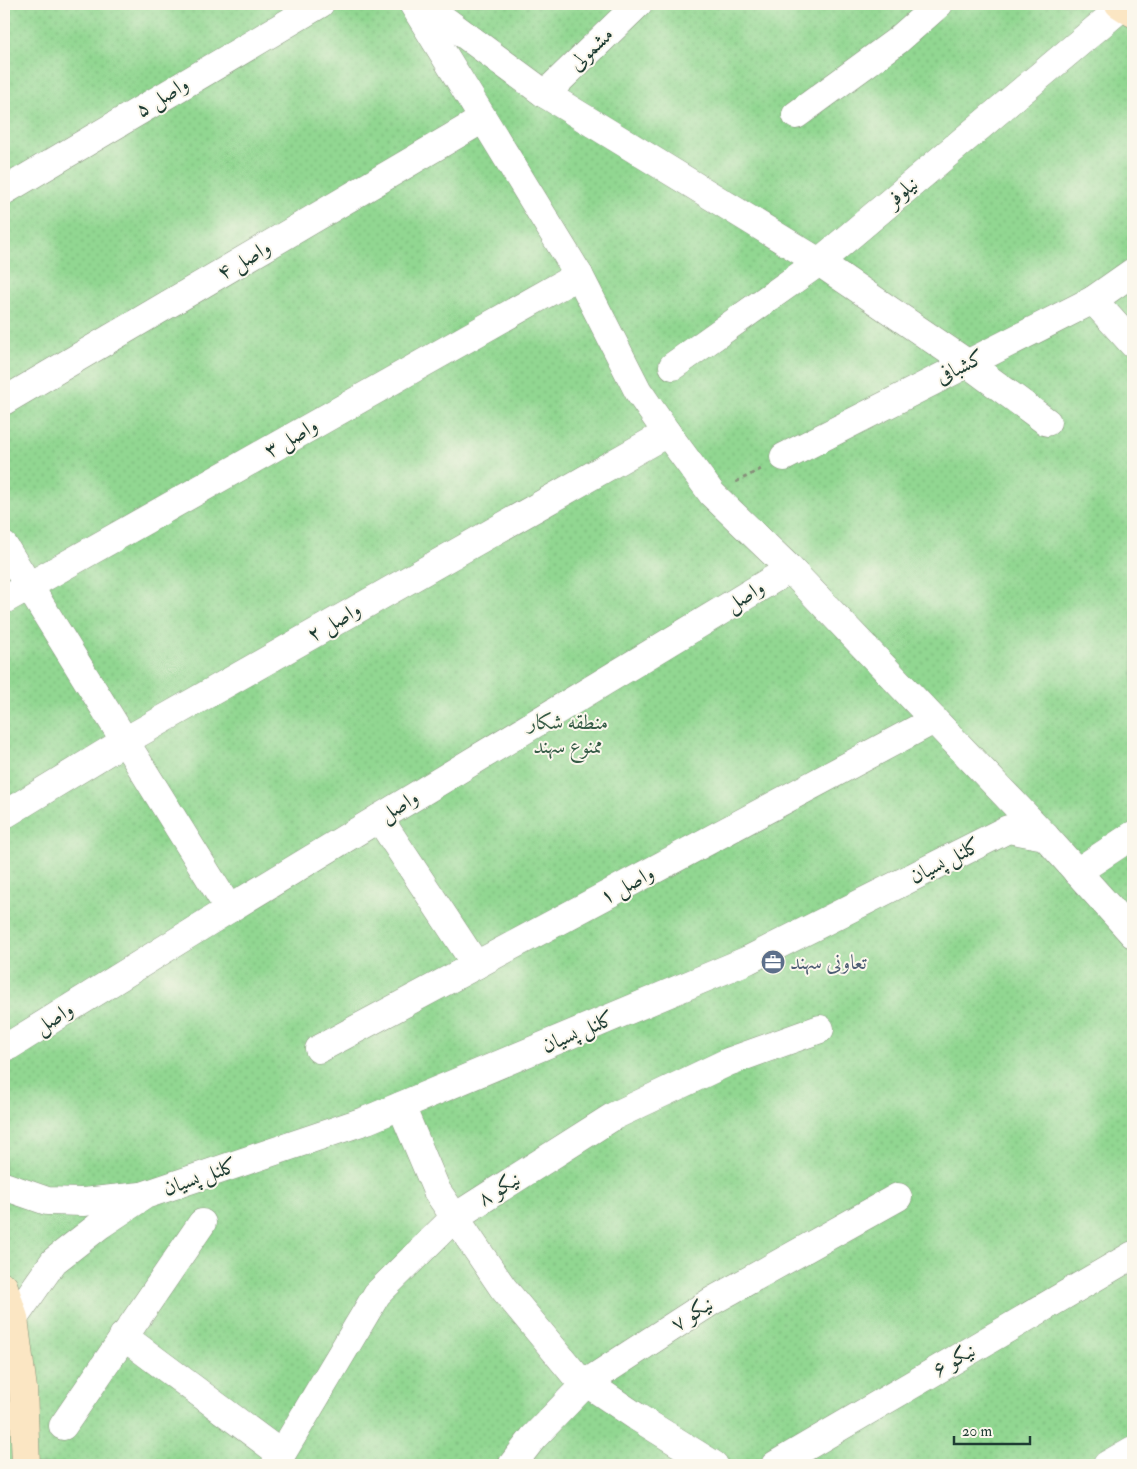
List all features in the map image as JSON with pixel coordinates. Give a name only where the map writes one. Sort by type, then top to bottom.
[{"type":"main road","points":[[4,1287],[14,1318],[23,1389],[26,1465]]},
{"type":"street","name":"واصل ۵","points":[[4,191],[320,4]]},
{"type":"street","points":[[413,4],[578,275],[638,390],[666,434],[712,494],[790,569],[1045,836],[1133,934]]},
{"type":"street","points":[[423,4],[545,94],[819,262],[967,363],[1047,422]]},
{"type":"street","name":"مشمولی","points":[[545,94],[638,4]]},
{"type":"street","points":[[796,115],[897,41],[939,4]]},
{"type":"street","name":"نیلوفر","points":[[672,366],[819,262],[1125,8]]},
{"type":"street","name":"واصل ۴","points":[[4,401],[483,119]]},
{"type":"street","name":"کشبافی","points":[[784,458],[1093,300],[1133,272]]},
{"type":"street","name":"واصل ۳","points":[[4,600],[578,275]]},
{"type":"street","points":[[1093,300],[1133,344]]},
{"type":"street","name":"واصل ۲","points":[[4,815],[125,741],[666,434]]},
{"type":"street","points":[[4,546],[229,909]]},
{"type":"street","name":"واصل","points":[[9,1046],[229,909],[790,569]]},
{"type":"street","name":"واصل ۱","points":[[319,1049],[934,720]]},
{"type":"street","points":[[379,818],[476,965]]},
{"type":"street","name":"کلنل پسیان","points":[[14,1318],[54,1261],[100,1225],[145,1195],[367,1120],[748,960],[1008,829],[1045,836]]},
{"type":"street","points":[[1077,872],[1133,835]]},
{"type":"street","name":"نیکو ۸","points":[[278,1460],[377,1294],[455,1217],[614,1116],[728,1062],[820,1028]]},
{"type":"street","points":[[401,1106],[437,1191],[503,1288],[575,1375],[637,1417],[714,1465]]},
{"type":"street","points":[[4,1186],[48,1201],[83,1202],[145,1195]]},
{"type":"street","name":"نیکو ۷","points":[[512,1465],[533,1438],[586,1383],[712,1301],[898,1197]]},
{"type":"street","points":[[63,1426],[202,1223]]},
{"type":"street","name":"نیکو ۶","points":[[775,1465],[1133,1254]]},
{"type":"street","points":[[123,1336],[278,1460]]},
{"type":"street","points":[[1107,1465],[1133,1450]]},
{"type":"path","points":[[712,494],[784,458]]},
{"type":"green space","name":"منطقه شکار ممنوع سهند","points":[[4,4],[1133,4],[1133,1465],[4,1465]]},
{"type":"place","name":"تعاونی سهند","points":[[773,962]]}]
